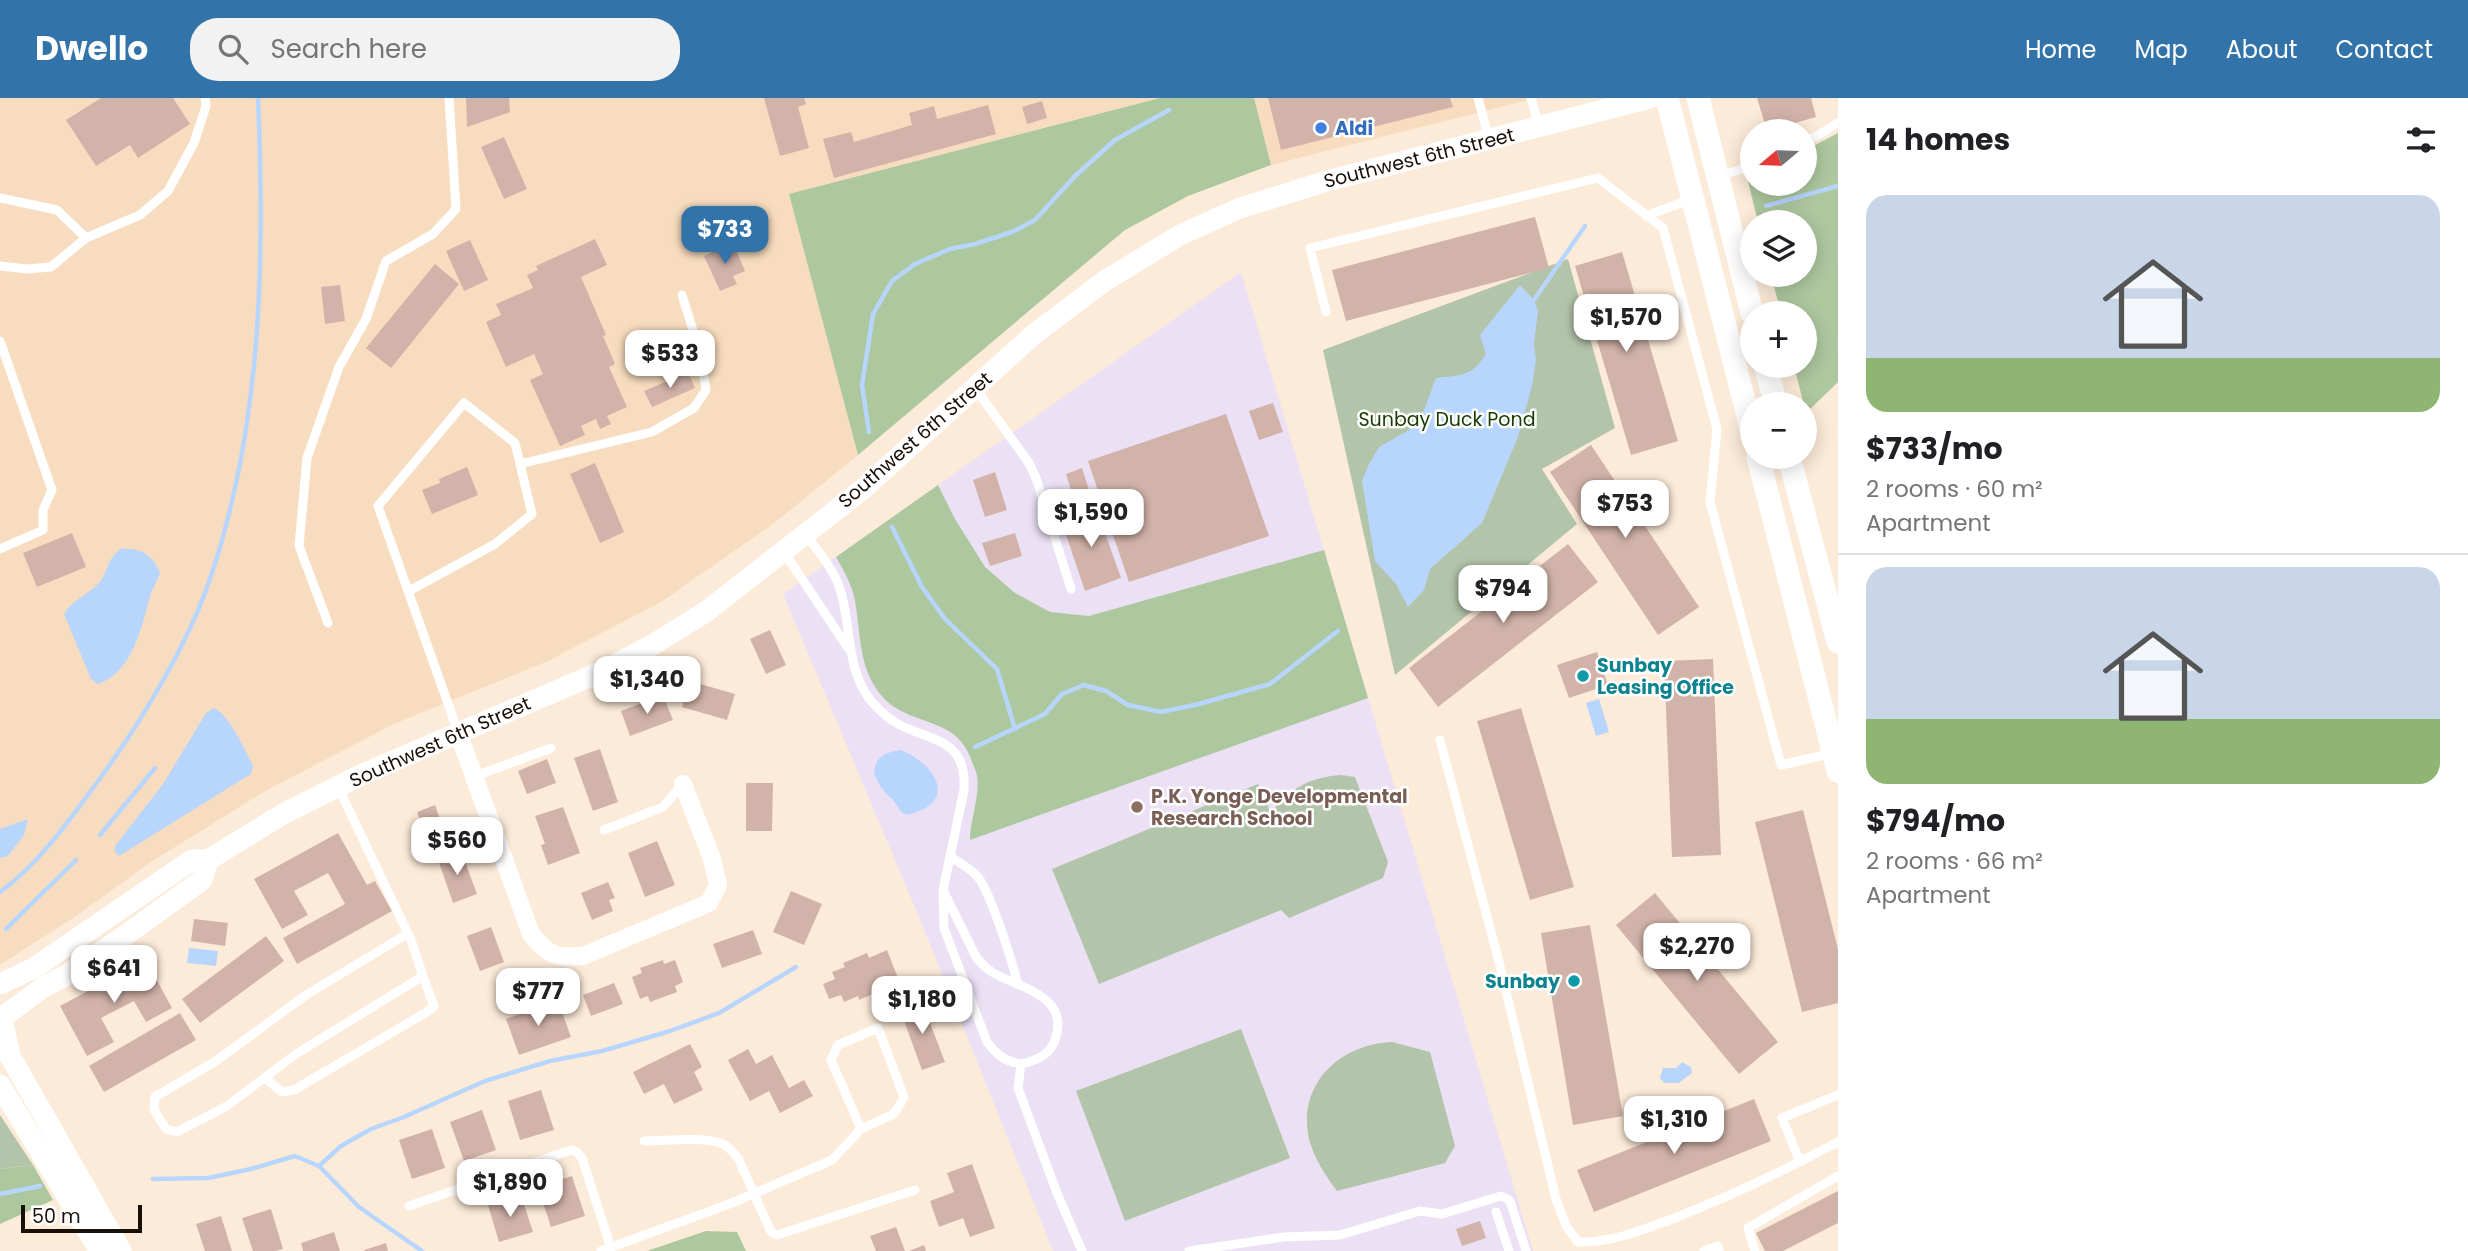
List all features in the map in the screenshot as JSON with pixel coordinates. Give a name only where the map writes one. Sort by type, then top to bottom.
[{"type":"main road","points":[[1667,98],[1742,392]]},
{"type":"main road","points":[[1698,98],[1749,301]]},
{"type":"main road","points":[[1761,469],[1836,758]]},
{"type":"main road","points":[[1792,469],[1838,642]]},
{"type":"street","name":"Southwest 6th Street","points":[[0,984],[15,979],[56,954],[192,860],[208,860],[283,814],[338,787],[604,670],[654,644],[707,611],[863,489],[1033,335],[1103,282],[1180,235],[1240,208],[1327,181],[1650,98]]},
{"type":"street","points":[[458,732],[531,934],[552,955],[583,956],[709,904],[718,886],[712,859],[683,784]]},
{"type":"street","name":"Southwest 6th Street","points":[[2,1017],[202,880],[208,860]]},
{"type":"street","points":[[2,1017],[10,1056],[109,1248]]},
{"type":"street","points":[[0,1085],[109,1248]]},
{"type":"lane","points":[[0,266],[27,269],[51,267],[86,238],[140,215],[168,191],[194,143],[206,106],[205,98]]},
{"type":"lane","points":[[328,623],[299,546],[307,458],[339,367],[366,318],[386,261],[433,234],[456,209],[449,98]]},
{"type":"lane","points":[[1478,98],[1489,141]]},
{"type":"lane","points":[[1531,98],[1540,128]]},
{"type":"lane","points":[[1817,136],[1838,124]]},
{"type":"lane","points":[[1718,176],[1740,170]]},
{"type":"lane","points":[[1326,312],[1310,248],[1598,178],[1663,228],[1717,429],[1710,502],[1781,765],[1836,758]]},
{"type":"lane","points":[[0,198],[57,210],[86,238]]},
{"type":"lane","points":[[1646,216],[1692,198]]},
{"type":"lane","points":[[520,464],[652,432],[694,408],[706,390],[699,349],[682,295]]},
{"type":"lane","points":[[0,341],[52,490],[43,510],[43,530],[0,549]]},
{"type":"lane","points":[[975,387],[1029,463],[1071,589]]},
{"type":"lane","points":[[409,591],[495,544],[532,514],[514,443],[464,403],[378,506],[458,732]]},
{"type":"lane","points":[[805,534],[829,566],[840,588],[849,632],[849,649]]},
{"type":"lane","points":[[784,551],[849,649],[863,688],[879,710],[900,725],[942,741],[959,757],[963,768],[964,790],[943,890],[944,928],[987,1042],[997,1056],[1009,1062],[1021,1064],[1036,1061],[1055,1042],[1058,1028],[1052,1006],[1037,992],[992,972],[976,957],[943,890]]},
{"type":"lane","points":[[1440,740],[1556,1199],[1566,1226],[1578,1242],[1599,1242],[1660,1223],[1727,1197],[1838,1142]]},
{"type":"lane","points":[[473,776],[551,748]]},
{"type":"lane","points":[[604,830],[663,807],[683,784]]},
{"type":"lane","points":[[265,1078],[282,1092],[294,1090],[434,1006],[434,1000],[407,934],[338,787]]},
{"type":"lane","points":[[950,856],[978,877],[1018,985]]},
{"type":"lane","points":[[407,934],[306,995],[216,1061],[155,1097],[154,1110],[166,1129],[177,1132],[227,1106],[296,1054],[423,976]]},
{"type":"lane","points":[[601,1251],[755,1193],[832,1160],[861,1129],[892,1115],[904,1097],[878,1028],[838,1045],[831,1060],[861,1129]]},
{"type":"lane","points":[[1021,1064],[1018,1088],[1082,1251]]},
{"type":"lane","points":[[1800,1162],[1782,1118],[1838,1095]]},
{"type":"lane","points":[[644,1141],[722,1144],[731,1149],[755,1193],[771,1232],[777,1235],[915,1190]]},
{"type":"lane","points":[[409,1206],[571,1150],[582,1158],[611,1248]]},
{"type":"lane","points":[[1755,1251],[1748,1228],[1838,1176]]},
{"type":"lane","points":[[1189,1251],[1284,1237],[1340,1235],[1420,1211],[1442,1214],[1497,1196],[1509,1200],[1526,1251]]},
{"type":"lane","points":[[1496,1213],[1509,1251]]},
{"type":"lane","points":[[1704,1251],[1717,1247],[1719,1251]]},
{"type":"shaded area","points":[[0,98],[1160,98],[790,194],[858,455],[773,524],[661,602],[548,661],[394,724],[267,790],[151,862],[76,916],[0,965]]},
{"type":"shaded area","points":[[1254,98],[1536,98],[1271,165]]},
{"type":"shaded area","name":"P.K. Yonge Developmental Research School","points":[[1241,272],[1533,1251],[1053,1251],[919,917],[783,594]]},
{"type":"green space","points":[[1160,98],[1254,98],[1271,165],[1188,196],[1125,230],[858,455],[789,194]]},
{"type":"green space","points":[[1838,133],[1838,382],[1817,402],[1817,392],[1801,392],[1797,378],[1817,378],[1817,301],[1778,301],[1774,287],[1817,287],[1817,210],[1755,210],[1752,196],[1817,196],[1817,144]]},
{"type":"green space","name":"Sunbay Duck Pond","points":[[1568,259],[1615,428],[1542,469],[1577,524],[1395,675],[1323,350]]},
{"type":"green space","points":[[938,485],[955,519],[985,567],[1015,593],[1050,612],[1089,616],[1324,550],[1368,698],[970,840],[978,784],[970,756],[951,732],[897,709],[874,685],[865,666],[854,595],[836,557]]},
{"type":"green space","points":[[1341,775],[1355,777],[1388,862],[1383,878],[1289,918],[1281,910],[1099,984],[1052,869],[1258,784],[1271,813],[1285,797],[1301,786],[1320,778]]},
{"type":"green space","points":[[1241,1029],[1290,1158],[1125,1221],[1076,1091]]},
{"type":"green space","points":[[1392,1042],[1430,1052],[1455,1146],[1445,1163],[1337,1191],[1320,1166],[1309,1139],[1307,1119],[1310,1101],[1316,1085],[1326,1071],[1340,1059],[1373,1044]]},
{"type":"green space","points":[[0,1115],[33,1165],[0,1169]]},
{"type":"green space","points":[[33,1165],[53,1200],[0,1224],[0,1169]]},
{"type":"green space","points":[[706,1231],[737,1232],[746,1251],[647,1251]]},
{"type":"water","name":"Sunbay Duck Pond","points":[[1520,285],[1534,300],[1538,311],[1532,386],[1518,437],[1482,523],[1430,569],[1424,590],[1408,607],[1396,584],[1375,561],[1362,481],[1379,447],[1409,430],[1424,410],[1436,378],[1465,374],[1481,362],[1486,354],[1480,335]]},
{"type":"water","points":[[121,549],[135,549],[150,557],[160,573],[135,646],[120,669],[98,684],[91,679],[64,614],[99,583],[110,561]]},
{"type":"water","points":[[1599,699],[1609,732],[1596,736],[1586,703]]},
{"type":"water","points":[[214,708],[225,717],[236,733],[253,766],[251,774],[119,856],[115,852],[115,846],[163,784],[206,713]]},
{"type":"water","points":[[900,750],[922,763],[936,780],[938,790],[935,799],[928,807],[914,813],[904,814],[901,811],[882,788],[874,773],[882,756]]},
{"type":"water","points":[[28,819],[24,835],[8,856],[0,858],[0,829]]},
{"type":"water","points":[[189,948],[218,951],[216,966],[187,963]]},
{"type":"water","points":[[1682,1062],[1691,1067],[1692,1073],[1679,1083],[1664,1083],[1660,1078],[1663,1068],[1676,1068]]},
{"type":"building","points":[[101,98],[173,98],[190,124],[138,158],[130,145],[96,166],[66,120]]},
{"type":"building","points":[[466,98],[509,98],[510,112],[467,127]]},
{"type":"building","points":[[764,98],[804,98],[806,104],[798,107],[809,148],[780,156]]},
{"type":"building","name":"Aldi","points":[[1268,98],[1450,98],[1453,107],[1281,150]]},
{"type":"building","points":[[1757,98],[1811,98],[1816,117],[1809,119],[1763,119]]},
{"type":"building","points":[[1042,101],[1047,118],[1027,124],[1022,107]]},
{"type":"building","points":[[988,105],[996,134],[834,178],[823,139],[851,132],[854,142],[912,125],[909,113],[934,106],[937,119]]},
{"type":"building","points":[[504,137],[527,189],[504,199],[481,147]]},
{"type":"building","points":[[1535,217],[1549,268],[1346,321],[1332,270]]},
{"type":"building","points":[[595,239],[607,265],[581,277],[606,335],[603,336],[615,364],[609,367],[627,407],[607,416],[611,424],[600,429],[596,419],[581,426],[585,435],[560,446],[530,380],[543,374],[534,354],[506,367],[486,322],[501,315],[496,304],[533,288],[527,275],[538,270],[536,266]]},
{"type":"building","points":[[470,240],[488,280],[464,291],[446,251]]},
{"type":"building","points":[[733,243],[745,271],[733,276],[737,284],[720,291],[704,256]]},
{"type":"building","points":[[1622,252],[1678,441],[1631,455],[1575,266]]},
{"type":"building","points":[[435,264],[459,284],[391,368],[366,348]]},
{"type":"building","points":[[340,285],[345,321],[325,324],[321,287]]},
{"type":"building","points":[[688,372],[695,388],[652,407],[644,391]]},
{"type":"building","points":[[1273,403],[1283,432],[1259,440],[1249,411]]},
{"type":"building","points":[[1226,414],[1269,536],[1129,582],[1088,461]]},
{"type":"building","points":[[1591,445],[1699,607],[1658,635],[1550,472]]},
{"type":"building","points":[[595,463],[624,532],[600,543],[570,474]]},
{"type":"building","points":[[467,467],[478,495],[432,514],[422,490]]},
{"type":"building","points":[[1082,468],[1091,496],[1075,502],[1066,474]]},
{"type":"building","points":[[995,472],[1007,510],[985,517],[973,480]]},
{"type":"building","points":[[1096,508],[1121,578],[1085,591],[1061,520]]},
{"type":"building","points":[[72,533],[86,567],[37,587],[23,553]]},
{"type":"building","points":[[1015,533],[1022,556],[990,566],[982,543]]},
{"type":"building","points":[[1568,544],[1598,582],[1438,707],[1409,668]]},
{"type":"building","points":[[770,630],[786,665],[766,674],[750,639]]},
{"type":"building","name":"Sunbay Leasing Office","points":[[1597,652],[1608,685],[1569,698],[1557,665]]},
{"type":"building","points":[[1713,659],[1721,855],[1672,857],[1664,661]]},
{"type":"building","points":[[690,681],[735,694],[727,720],[682,707]]},
{"type":"building","points":[[663,695],[673,720],[630,736],[621,711]]},
{"type":"building","points":[[1521,708],[1574,887],[1530,900],[1477,721]]},
{"type":"building","points":[[600,749],[618,802],[593,811],[574,758]]},
{"type":"building","points":[[547,759],[556,783],[527,794],[518,771]]},
{"type":"building","points":[[746,783],[773,783],[772,831],[746,831]]},
{"type":"building","points":[[435,805],[444,831],[426,838],[417,812]]},
{"type":"building","points":[[563,807],[580,853],[548,865],[541,845],[545,844],[535,816]]},
{"type":"building","points":[[1803,810],[1838,949],[1838,1003],[1802,1012],[1755,822]]},
{"type":"building","points":[[338,833],[367,885],[375,881],[392,911],[297,964],[283,938],[345,904],[328,873],[294,891],[308,915],[282,929],[254,879]]},
{"type":"building","points":[[657,841],[675,885],[645,897],[628,853]]},
{"type":"building","points":[[461,851],[477,894],[453,903],[438,860]]},
{"type":"building","points":[[608,882],[615,898],[609,900],[613,911],[592,920],[581,893]]},
{"type":"building","points":[[791,891],[822,904],[804,945],[773,932]]},
{"type":"building","points":[[1655,893],[1778,1042],[1739,1074],[1616,925]]},
{"type":"building","points":[[194,919],[228,923],[225,946],[191,941]]},
{"type":"building","name":"Sunbay","points":[[1590,925],[1623,1116],[1573,1125],[1541,933]]},
{"type":"building","points":[[491,927],[504,962],[480,971],[467,936]]},
{"type":"building","points":[[753,930],[762,954],[722,968],[713,944]]},
{"type":"building","points":[[266,936],[284,961],[200,1023],[182,999]]},
{"type":"building","points":[[887,950],[898,978],[878,986],[880,991],[859,1000],[858,996],[844,1002],[841,995],[829,999],[823,984],[835,979],[832,972],[845,967],[843,963],[867,953],[869,958]]},
{"type":"building","points":[[146,960],[172,1008],[146,1022],[134,1001],[101,1018],[114,1042],[87,1056],[60,1006]]},
{"type":"building","points":[[663,960],[664,964],[675,960],[683,982],[675,986],[677,992],[650,1002],[648,996],[640,999],[632,977],[642,973],[640,968]]},
{"type":"building","points":[[614,983],[623,1004],[591,1016],[583,995]]},
{"type":"building","points":[[558,1001],[571,1037],[519,1055],[506,1019]]},
{"type":"building","points":[[922,1002],[945,1062],[922,1070],[900,1010]]},
{"type":"building","points":[[180,1013],[196,1040],[104,1092],[89,1066]]},
{"type":"building","points":[[690,1044],[702,1067],[694,1072],[703,1090],[674,1104],[664,1084],[644,1094],[633,1072]]},
{"type":"building","points":[[748,1049],[756,1064],[772,1055],[789,1088],[804,1080],[813,1096],[780,1113],[769,1091],[750,1101],[728,1060]]},
{"type":"building","points":[[541,1090],[554,1130],[520,1140],[508,1101]]},
{"type":"building","points":[[1754,1099],[1771,1141],[1594,1212],[1577,1170]]},
{"type":"building","points":[[482,1110],[496,1150],[464,1161],[450,1122]]},
{"type":"building","points":[[432,1129],[445,1168],[412,1179],[399,1140]]},
{"type":"building","points":[[972,1164],[995,1228],[970,1237],[963,1218],[939,1227],[930,1201],[954,1192],[947,1173]]},
{"type":"building","points":[[572,1176],[585,1216],[551,1227],[538,1187]]},
{"type":"building","points":[[1838,1191],[1838,1223],[1783,1251],[1765,1251],[1756,1233]]},
{"type":"building","points":[[521,1195],[533,1232],[499,1242],[488,1205]]},
{"type":"building","points":[[271,1209],[283,1249],[253,1251],[242,1218]]},
{"type":"building","points":[[221,1216],[232,1251],[205,1251],[196,1224]]},
{"type":"building","points":[[1480,1221],[1486,1238],[1462,1246],[1456,1229]]},
{"type":"building","points":[[896,1227],[905,1251],[876,1251],[870,1236]]},
{"type":"building","points":[[334,1232],[340,1251],[303,1251],[301,1243]]},
{"type":"building","points":[[386,1243],[388,1251],[364,1250]]},
{"type":"building","points":[[924,1245],[926,1251],[909,1251]]},
{"type":"waterway","points":[[0,892],[29,867],[55,839],[116,755],[176,656],[210,579],[227,521],[250,402],[260,280],[258,98]]},
{"type":"waterway","points":[[869,432],[862,385],[873,314],[892,281],[915,264],[950,249],[1012,232],[1035,220],[1075,176],[1115,140],[1169,110]]},
{"type":"waterway","points":[[1766,206],[1838,186]]},
{"type":"waterway","points":[[1534,300],[1585,226]]},
{"type":"waterway","points":[[892,527],[922,587],[945,619],[997,669],[1015,729]]},
{"type":"waterway","points":[[975,747],[1045,714],[1062,694],[1084,685],[1106,691],[1128,705],[1161,712],[1270,684],[1338,631]]},
{"type":"waterway","points":[[100,835],[155,768]]},
{"type":"waterway","points":[[6,929],[76,860]]},
{"type":"waterway","points":[[319,1166],[341,1146],[371,1129],[485,1081],[550,1061],[602,1051],[719,1013],[796,967]]},
{"type":"waterway","points":[[153,1179],[208,1178],[295,1156],[319,1166],[359,1207],[422,1251]]},
{"type":"waterway","points":[[0,1194],[40,1186]]},
{"type":"place","name":"Aldi","points":[[1321,128]]},
{"type":"place","name":"Sunbay Leasing Office","points":[[1583,676]]},
{"type":"place","name":"P.K. Yonge Developmental Research School","points":[[1137,807]]},
{"type":"place","name":"Sunbay","points":[[1574,981]]}]
